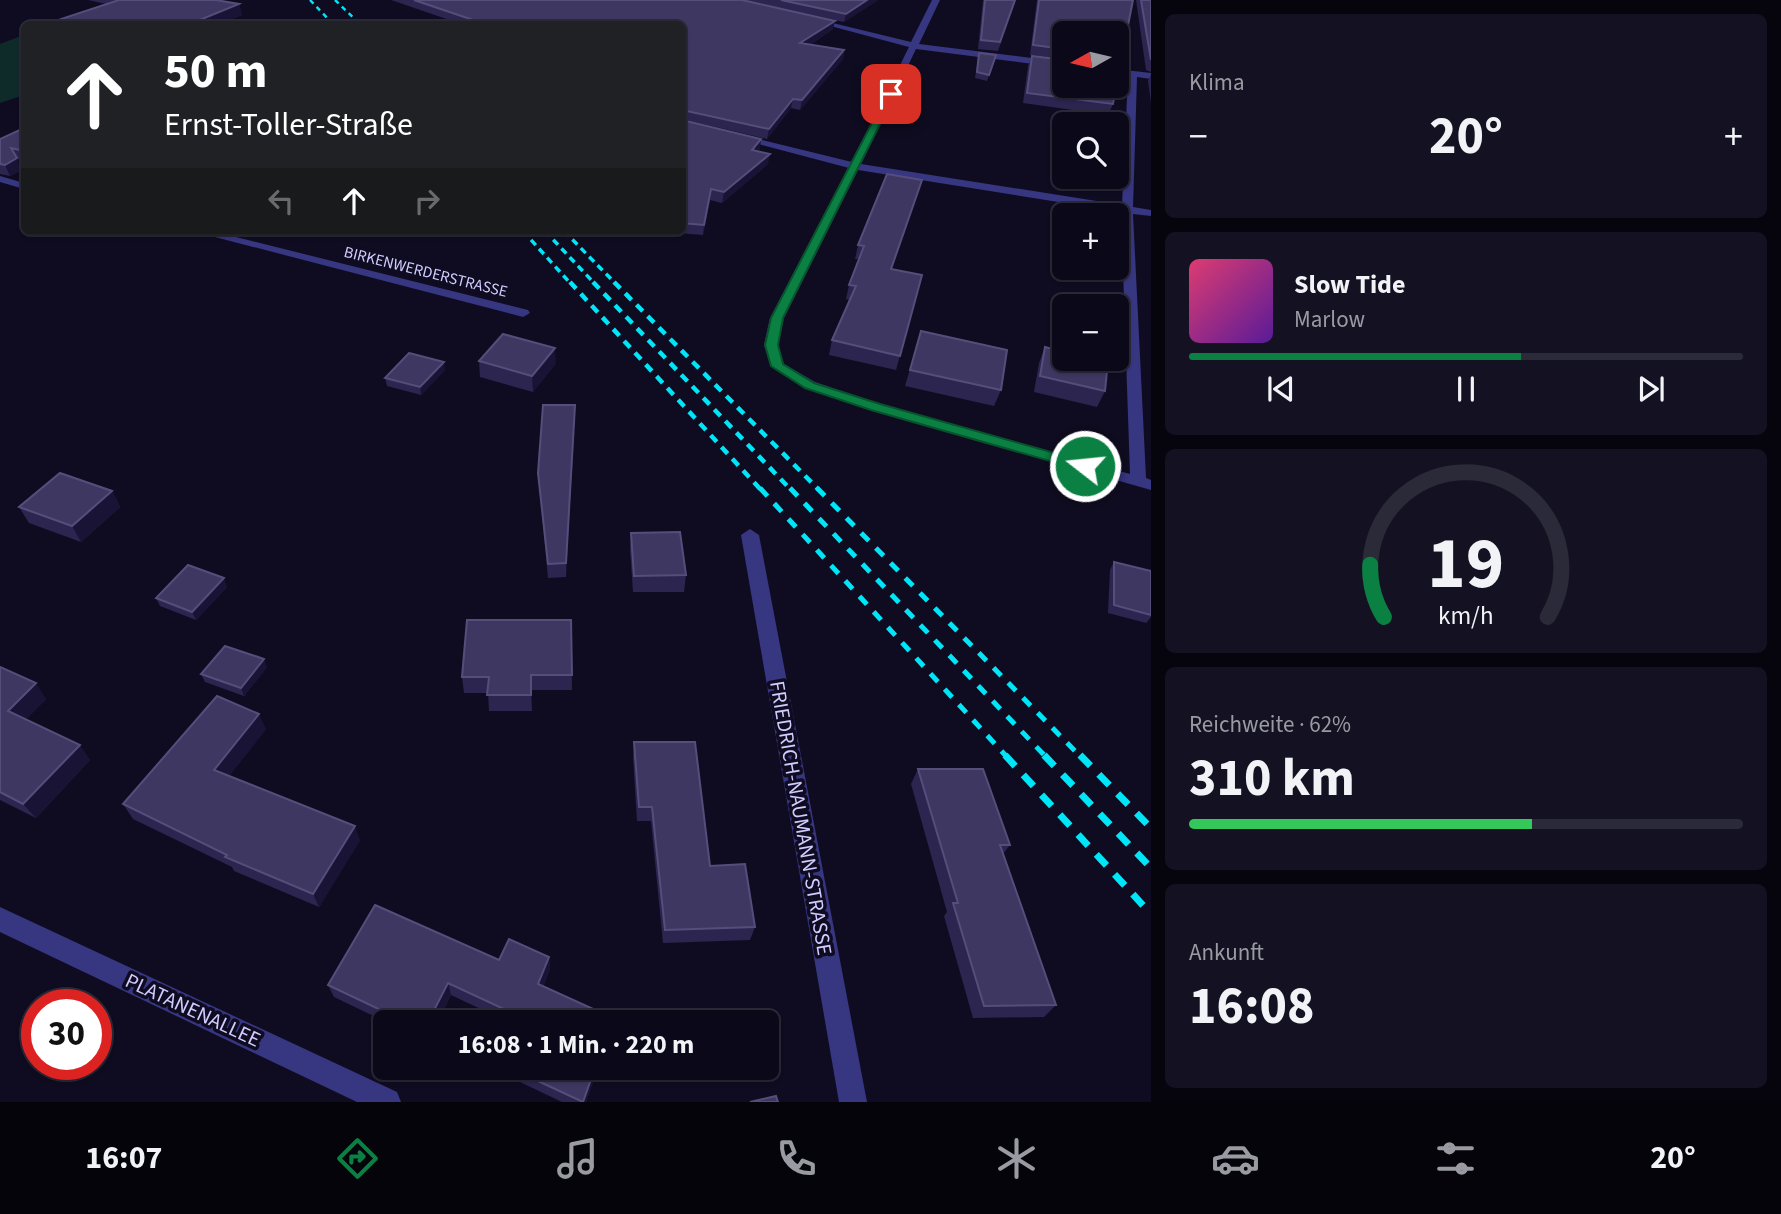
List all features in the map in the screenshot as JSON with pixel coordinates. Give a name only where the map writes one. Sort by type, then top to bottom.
[{"type":"street","points":[[936,0],[777,318],[771,345],[778,366],[810,385],[875,407],[1144,483],[1129,241]]},
{"type":"street","points":[[805,19],[915,46],[1052,63]]},
{"type":"street","points":[[1129,74],[1151,76]]},
{"type":"street","points":[[1127,203],[1133,74]]},
{"type":"street","points":[[722,134],[855,166],[1089,203]]},
{"type":"street","points":[[0,179],[21,185]]},
{"type":"street","points":[[1129,209],[1151,213]]},
{"type":"street","name":"BIRKENWERDERSTRASSE","points":[[214,235],[523,313]]},
{"type":"street","name":"FRIEDRICH-NAUMANN-STRASSE","points":[[750,535],[853,1102]]},
{"type":"street","name":"PLATANENALLEE","points":[[0,919],[387,1102]]},
{"type":"green space","points":[[21,36],[21,96],[0,103],[0,44]]},
{"type":"building","points":[[119,0],[216,0],[239,4],[197,21],[58,20]]},
{"type":"building","points":[[414,0],[742,0],[835,21],[800,43],[844,50],[802,100],[793,99],[769,129],[686,111],[686,21],[476,21]]},
{"type":"building","points":[[781,0],[867,0],[846,14]]},
{"type":"building","points":[[985,0],[1015,0],[1000,42],[981,40]]},
{"type":"building","points":[[1039,0],[1133,0],[1129,21],[1052,21],[1052,47],[1033,45]]},
{"type":"building","points":[[1141,0],[1151,0],[1151,60]]},
{"type":"building","points":[[979,53],[996,55],[989,75],[977,72]]},
{"type":"building","points":[[1032,56],[1052,58],[1052,96],[1027,93]]},
{"type":"building","points":[[1066,98],[1114,98],[1113,104]]},
{"type":"building","points":[[686,121],[761,139],[752,150],[770,154],[724,192],[711,189],[704,225],[686,223]]},
{"type":"building","points":[[21,129],[21,150],[11,148],[17,158],[5,165],[0,164],[0,139]]},
{"type":"building","points":[[887,174],[922,180],[891,269],[922,275],[900,356],[832,340],[856,286],[849,285],[864,246],[858,245]]},
{"type":"building","points":[[921,331],[1007,350],[1001,390],[910,370]]},
{"type":"building","points":[[503,334],[555,348],[532,376],[479,361]]},
{"type":"building","points":[[1045,347],[1052,349],[1052,371],[1107,371],[1105,391],[1040,376]]},
{"type":"building","points":[[409,353],[444,362],[420,387],[385,378]]},
{"type":"building","points":[[543,405],[575,405],[566,563],[548,564],[538,473]]},
{"type":"building","points":[[60,473],[112,491],[72,526],[19,507]]},
{"type":"building","points":[[680,532],[686,575],[634,576],[631,533]]},
{"type":"building","points":[[1114,562],[1151,571],[1151,615],[1114,605]]},
{"type":"building","points":[[188,565],[224,578],[192,612],[156,598]]},
{"type":"building","points":[[467,620],[571,620],[572,675],[531,675],[531,695],[487,695],[489,677],[462,677]]},
{"type":"building","points":[[225,646],[264,659],[241,688],[201,674]]},
{"type":"building","points":[[0,667],[36,683],[8,711],[80,745],[23,804],[0,792]]},
{"type":"building","points":[[217,696],[259,714],[214,770],[355,826],[313,894],[225,857],[227,855],[123,804]]},
{"type":"building","points":[[634,742],[695,742],[710,866],[745,864],[755,927],[665,930],[652,807],[639,807]]},
{"type":"building","points":[[918,769],[983,769],[1010,845],[1000,845],[1056,1005],[984,1006],[953,903],[958,903]]},
{"type":"building","points":[[375,905],[499,960],[509,939],[549,957],[538,984],[595,1010],[506,1010],[448,983],[434,1010],[381,1010],[328,985]]},
{"type":"building","points":[[536,1080],[591,1080],[583,1102]]},
{"type":"building","points":[[776,1096],[778,1102],[750,1102]]},
{"type":"railway","points":[[310,0],[330,21]]},
{"type":"railway","points":[[335,0],[357,21]]},
{"type":"railway","points":[[527,235],[571,284]]},
{"type":"railway","points":[[549,235],[595,284]]},
{"type":"railway","points":[[568,235],[616,284]]},
{"type":"railway","points":[[570,282],[761,490]]},
{"type":"railway","points":[[593,282],[791,490]]},
{"type":"railway","points":[[614,282],[819,490]]},
{"type":"railway","points":[[760,488],[1007,757]]},
{"type":"railway","points":[[790,488],[1046,757]]},
{"type":"railway","points":[[817,488],[1081,757]]},
{"type":"railway","points":[[1005,755],[1151,914]]},
{"type":"railway","points":[[1044,755],[1151,868]]},
{"type":"railway","points":[[1080,755],[1151,828]]},
{"type":"route","points":[[891,94],[777,318],[771,345],[778,366],[810,385],[875,407],[1085,466]]}]
